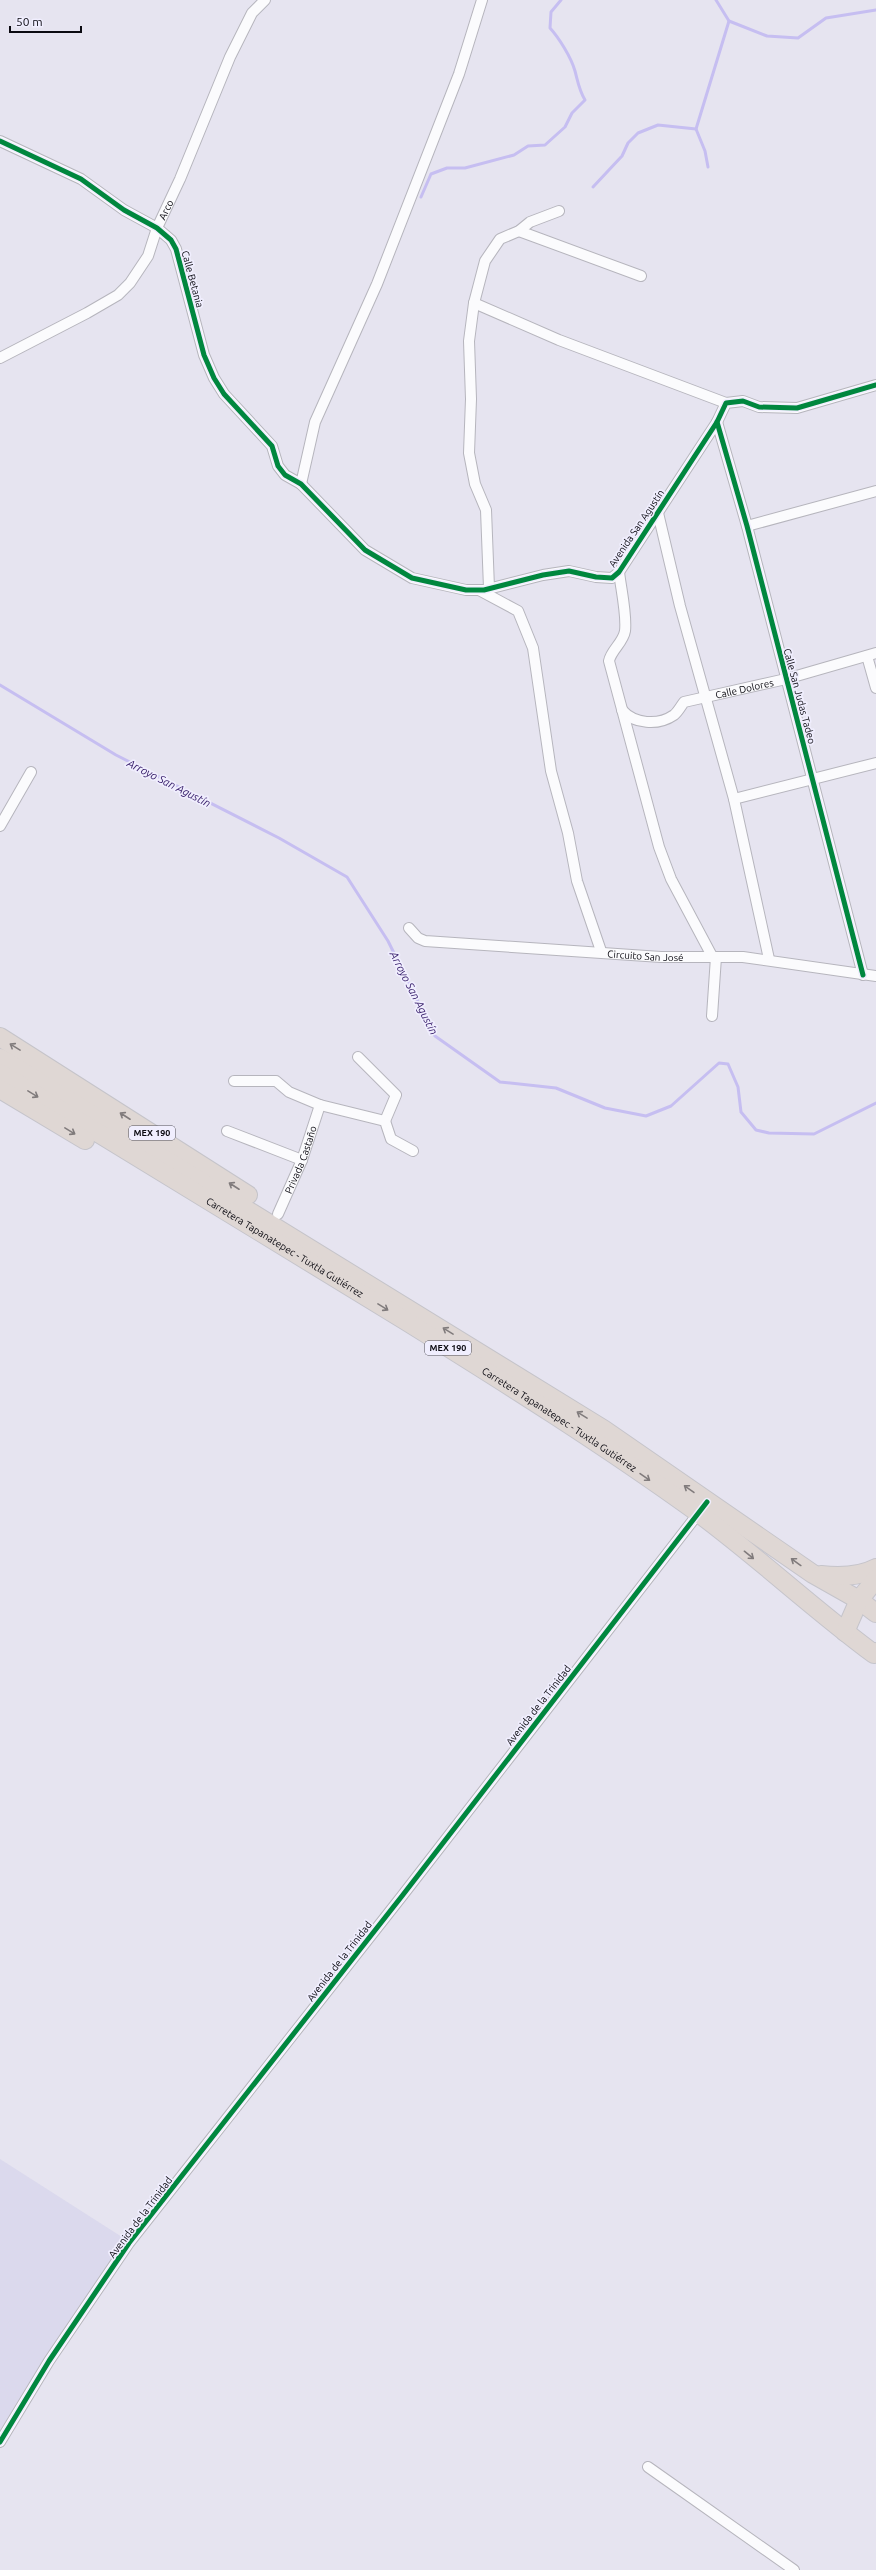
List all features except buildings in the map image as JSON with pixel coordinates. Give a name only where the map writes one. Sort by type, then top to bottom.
[{"type":"highway","name":"MEX 190","points":[[0,1038],[278,1214],[295,1238]]},
{"type":"highway","name":"Carretera Tapanatepec - Tuxtla Gutiérrez","points":[[0,1058],[295,1238],[603,1429],[702,1507],[845,1632],[875,1653]]},
{"type":"highway","name":"Carretera Tapanatepec - Tuxtla Gutiérrez","points":[[0,1074],[488,1372],[702,1507],[859,1600],[876,1613]]},
{"type":"highway","points":[[0,1089],[101,1149],[177,1181]]},
{"type":"highway","points":[[813,1574],[841,1577],[868,1572],[876,1568]]},
{"type":"highway","points":[[845,1632],[859,1600],[876,1579]]},
{"type":"street","name":"Arco","points":[[0,358],[118,295],[130,283],[148,256],[157,228],[239,38],[252,13],[265,0]]},
{"type":"street","points":[[301,484],[315,422],[377,284],[459,74],[482,0]]},
{"type":"street","name":"Calle Betania","points":[[0,141],[81,179],[124,210],[157,228],[170,240],[176,249],[204,355],[214,378],[224,394],[272,446],[278,466],[285,475],[301,484]]},
{"type":"street","points":[[559,211],[530,222],[519,231],[500,239],[491,250],[485,261],[474,303],[469,341],[471,399],[469,453],[475,484],[486,510],[484,589],[518,611],[533,648],[550,771],[568,833],[576,881],[601,952]]},
{"type":"street","points":[[519,231],[641,276]]},
{"type":"street","points":[[474,303],[559,340],[726,403],[738,400],[760,407],[797,408],[876,385]]},
{"type":"street","name":"Avenida San Agustín","points":[[301,484],[365,550],[412,578],[453,588],[484,589],[543,575],[568,571],[596,577],[612,578],[619,572],[658,513],[717,422],[726,403]]},
{"type":"street","name":"Calle San Judas Tadeo","points":[[717,422],[747,526],[863,975]]},
{"type":"street","points":[[747,526],[876,491]]},
{"type":"street","points":[[658,513],[680,606],[734,800],[770,960]]},
{"type":"street","points":[[619,572],[625,632],[621,642],[610,655],[609,661],[621,709],[664,860],[671,879],[714,956],[712,1016]]},
{"type":"street","points":[[872,654],[876,688]]},
{"type":"street","name":"Calle Dolores","points":[[621,709],[630,719],[641,722],[655,721],[674,715],[684,702],[786,679],[872,654]]},
{"type":"street","points":[[734,800],[876,763]]},
{"type":"street","points":[[0,826],[31,772]]},
{"type":"street","name":"Circuito San José","points":[[409,928],[418,938],[425,941],[661,957],[714,956],[770,960],[876,976]]},
{"type":"street","points":[[358,1057],[396,1095],[385,1121],[391,1139],[413,1151]]},
{"type":"street","points":[[234,1081],[276,1081],[289,1092],[320,1105],[385,1121]]},
{"type":"street","name":"Privada Castaño","points":[[278,1214],[302,1160],[320,1105]]},
{"type":"street","points":[[227,1131],[302,1160]]},
{"type":"street","name":"Avenida de la Trinidad","points":[[0,2442],[49,2361],[129,2244],[402,1896],[702,1507]]},
{"type":"street","points":[[648,2467],[794,2570]]},
{"type":"shaded area","points":[[0,2159],[122,2237],[113,2264],[0,2431]]},
{"type":"waterway","points":[[421,197],[431,174],[447,168],[465,168],[514,155],[528,146],[545,145],[565,127],[572,113],[585,100],[571,60],[561,42],[550,28],[551,12],[561,0]]},
{"type":"waterway","points":[[716,0],[729,21],[767,36],[798,38],[826,18],[876,10]]},
{"type":"waterway","points":[[708,167],[705,151],[696,129],[729,21]]},
{"type":"waterway","points":[[593,187],[622,156],[628,143],[638,133],[658,125],[696,129]]},
{"type":"waterway","name":"Arroyo San Agustín","points":[[0,685],[116,755],[279,838],[347,877],[388,941],[435,1036],[500,1082],[556,1088],[605,1108],[646,1116],[671,1106],[719,1063],[728,1064],[738,1087],[741,1112],[756,1130],[769,1133],[814,1134],[876,1103]]},
{"type":"cycle path","points":[[0,141],[81,179],[124,210],[157,228],[171,240],[176,249],[204,355],[214,378],[224,394],[272,446],[278,466],[285,475],[301,484],[365,550],[412,578],[466,590],[484,590],[543,575],[569,571],[596,577],[612,578],[619,572],[717,422],[726,403],[743,401],[759,407],[797,408],[876,385]]},
{"type":"cycle path","points":[[717,422],[747,526],[863,975]]},
{"type":"cycle path","points":[[0,2442],[49,2361],[129,2243],[402,1896],[707,1502]]}]
